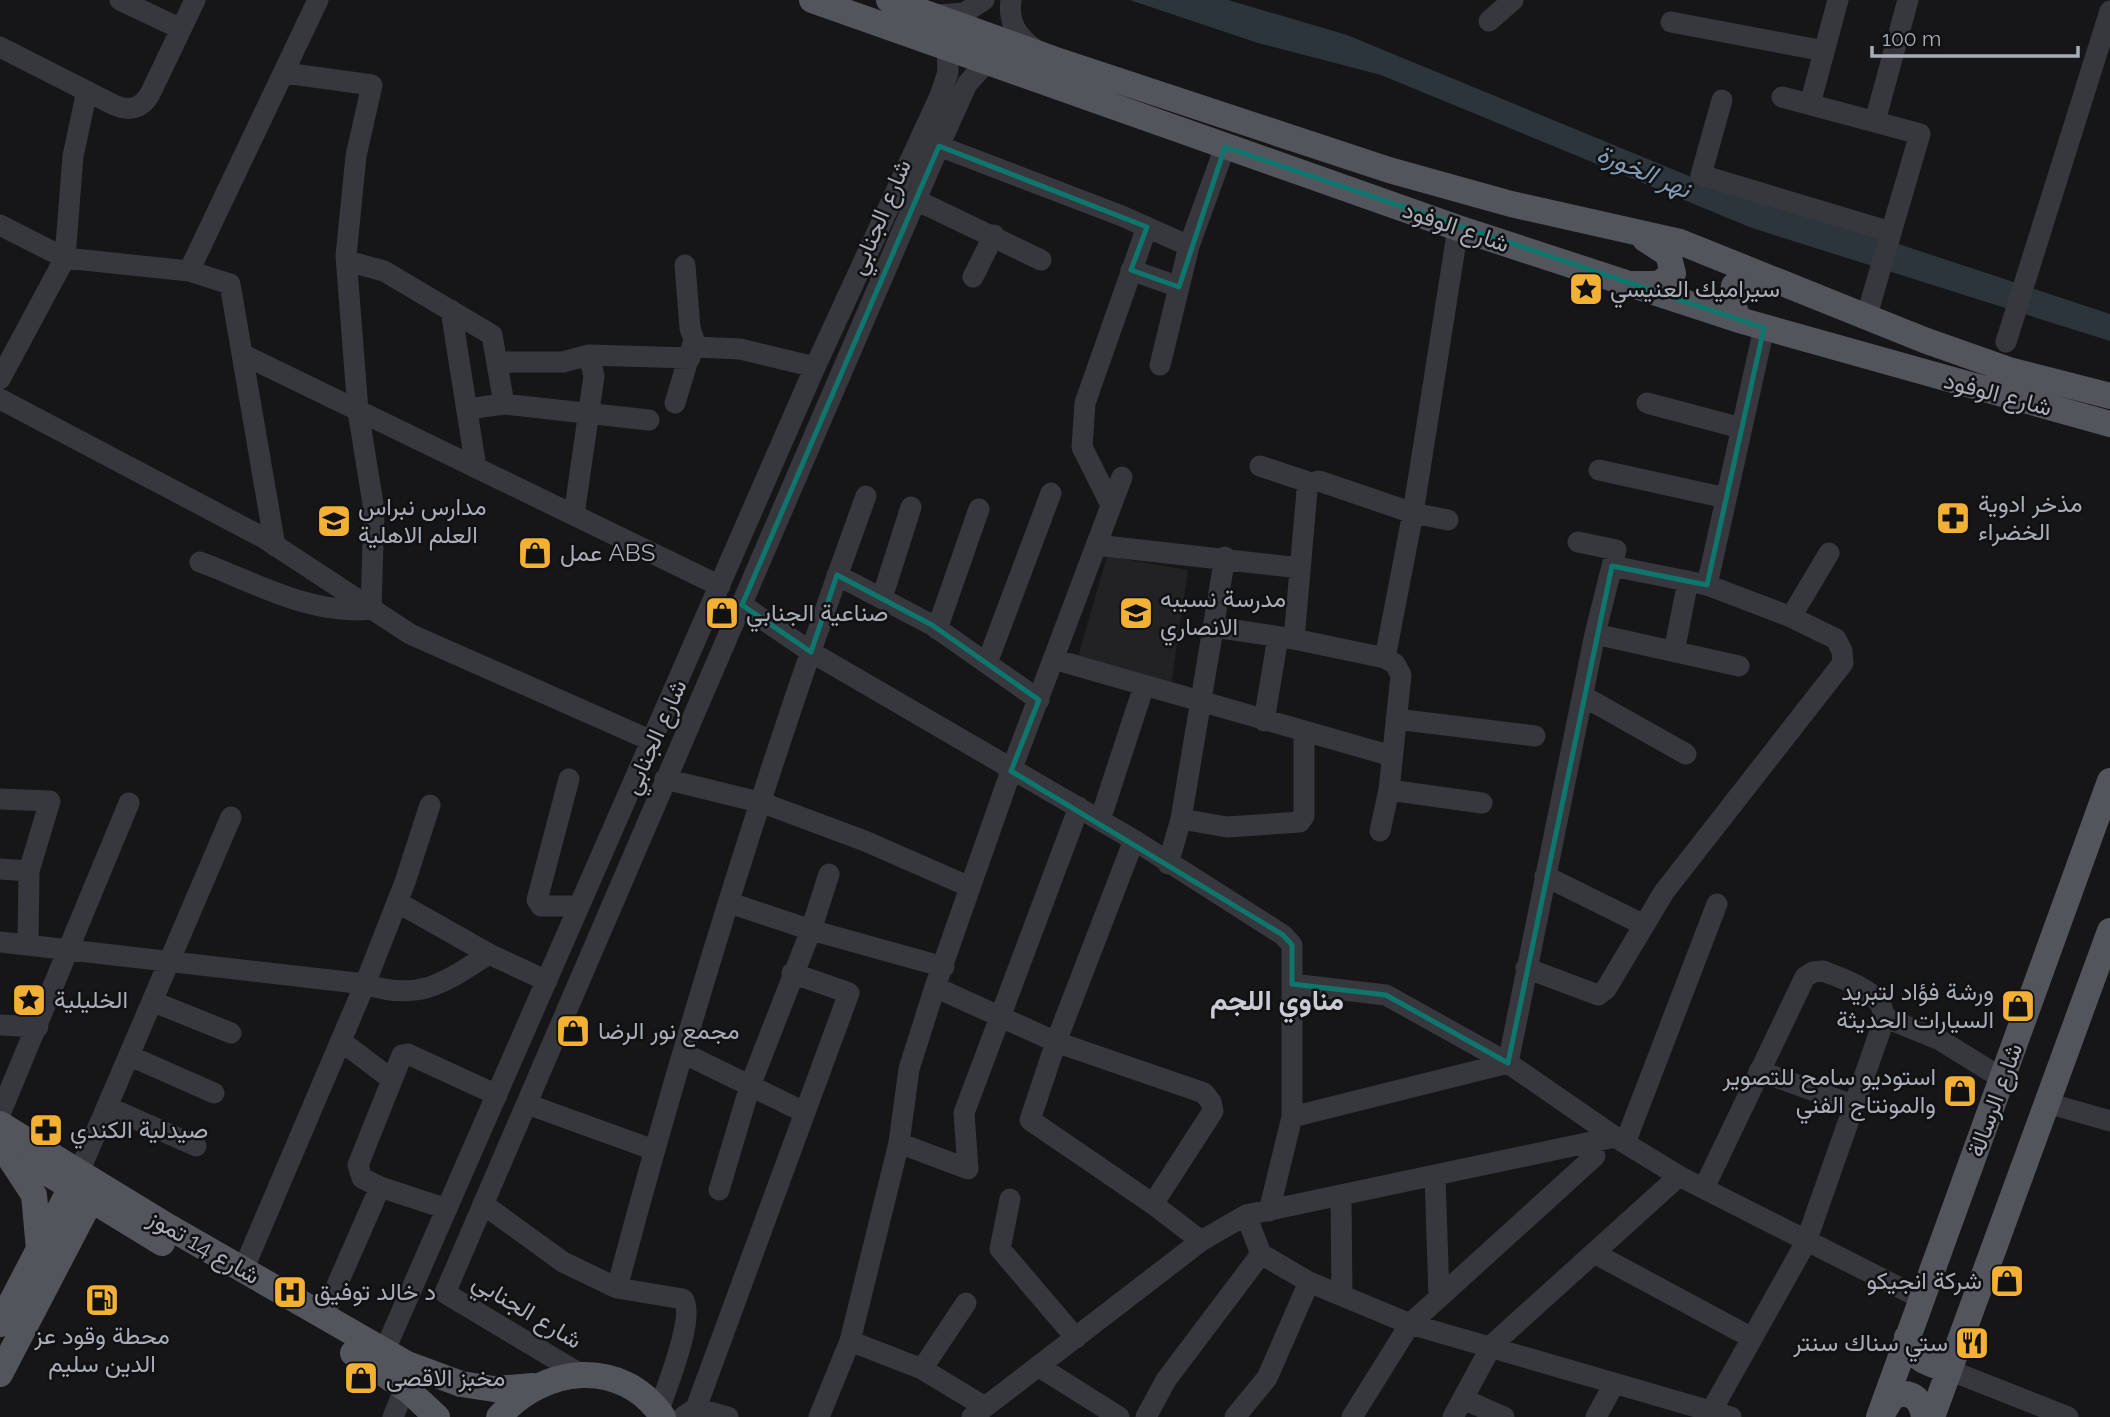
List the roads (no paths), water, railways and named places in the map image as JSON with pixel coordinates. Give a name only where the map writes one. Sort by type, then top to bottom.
[{"type":"main road","name":"شارع الوفود","points":[[813,0],[1458,228],[1751,324],[2110,424]]},
{"type":"main road","name":"شارع الوفود","points":[[889,0],[1046,57],[1389,170],[1511,204],[1680,242],[1866,318],[2009,370],[2110,396]]},
{"type":"main road","points":[[1626,283],[1659,284],[1673,273],[1674,266],[1661,247],[1631,231]]},
{"type":"main road","points":[[1751,324],[1731,300],[1734,286],[1748,279],[1781,283]]},
{"type":"main road","name":"شارع الرسالة","points":[[1880,1417],[2110,781]]},
{"type":"main road","name":"شارع الرسالة","points":[[1932,1417],[2110,931]]},
{"type":"main road","name":"شارع 14 تموز","points":[[0,1124],[85,1187],[131,1226],[372,1364],[405,1388],[437,1417]]},
{"type":"main road","points":[[0,1143],[34,1195],[51,1252]]},
{"type":"main road","name":"شارع 14 تموز","points":[[0,1143],[243,1270],[384,1352],[435,1377],[494,1389],[533,1386]]},
{"type":"main road","points":[[0,1374],[51,1252],[85,1187]]},
{"type":"main road","points":[[0,1324],[51,1252],[78,1236],[131,1226]]},
{"type":"main road","points":[[1907,1337],[1916,1356],[1924,1362],[1949,1370]]},
{"type":"main road","points":[[499,1417],[513,1400],[533,1386],[565,1375],[600,1376],[632,1388],[675,1413]]},
{"type":"main road","points":[[1880,1417],[1893,1396],[1905,1392],[1912,1394],[1919,1402],[1924,1417]]},
{"type":"street","points":[[120,0],[181,29]]},
{"type":"street","points":[[0,47],[122,108],[139,106],[150,94],[195,0]]},
{"type":"street","points":[[189,271],[318,0]]},
{"type":"street","points":[[925,13],[957,15],[984,0]]},
{"type":"street","points":[[1012,0],[1011,17],[1017,34],[1046,57]]},
{"type":"street","points":[[1489,21],[1513,0]]},
{"type":"street","points":[[1810,104],[1838,0]]},
{"type":"street","points":[[1875,121],[1908,0]]},
{"type":"street","points":[[2006,342],[2110,11]]},
{"type":"street","points":[[1671,22],[1824,51]]},
{"type":"street","name":"شارع الجنابي","points":[[582,1375],[446,1293],[939,146],[949,100],[947,47]]},
{"type":"street","name":"شارع الجنابي","points":[[384,1352],[816,368],[949,100],[986,63]]},
{"type":"street","points":[[285,73],[372,85],[356,156],[347,261],[358,411],[374,510],[371,608]]},
{"type":"street","points":[[0,379],[65,258],[73,156],[87,91]]},
{"type":"street","points":[[1782,97],[1920,134],[1866,318]]},
{"type":"street","points":[[1722,100],[1701,175],[1891,232]]},
{"type":"street","points":[[939,146],[1189,246]]},
{"type":"street","points":[[1160,365],[1189,246],[1225,147]]},
{"type":"street","points":[[916,200],[1041,260]]},
{"type":"street","points":[[0,225],[65,258],[189,271],[230,284],[275,546]]},
{"type":"street","points":[[1111,505],[1082,447],[1085,403],[1147,227]]},
{"type":"street","points":[[1385,658],[1413,513],[1458,228]]},
{"type":"street","points":[[972,277],[993,235]]},
{"type":"street","points":[[347,261],[384,271],[492,335],[504,404]]},
{"type":"street","points":[[674,403],[692,352],[685,265]]},
{"type":"street","points":[[1131,270],[1179,287]]},
{"type":"street","points":[[451,310],[476,468]]},
{"type":"street","points":[[1674,652],[1726,498],[1741,428],[1751,324]]},
{"type":"street","points":[[497,362],[564,362],[589,355],[740,349],[816,368]]},
{"type":"street","points":[[244,355],[720,586]]},
{"type":"street","points":[[574,515],[594,376],[589,355]]},
{"type":"street","points":[[0,399],[275,546],[410,634],[652,741]]},
{"type":"street","points":[[1647,403],[1741,428]]},
{"type":"street","points":[[467,409],[504,404],[649,420]]},
{"type":"street","points":[[1260,466],[1311,482],[1319,481],[1413,513],[1448,520]]},
{"type":"street","points":[[1600,470],[1726,498]]},
{"type":"street","points":[[819,1417],[850,1341],[899,1143],[909,1069],[935,988],[1011,771],[1122,477]]},
{"type":"street","points":[[1264,721],[1287,638],[1300,568],[1307,491],[1311,482]]},
{"type":"street","points":[[987,663],[1051,493]]},
{"type":"street","points":[[617,1288],[654,1150],[730,903],[811,652],[866,496]]},
{"type":"street","points":[[882,598],[911,507]]},
{"type":"street","points":[[937,629],[979,509]]},
{"type":"street","points":[[1508,1063],[1595,634],[1615,550],[1578,542]]},
{"type":"street","points":[[1096,545],[1225,557],[1300,568]]},
{"type":"street","points":[[1791,617],[1829,553]]},
{"type":"street","points":[[1168,864],[1181,820],[1225,557]]},
{"type":"street","points":[[200,562],[317,607],[350,611],[371,608]]},
{"type":"street","points":[[1526,968],[1598,995],[1613,980],[1664,892],[1840,670],[1842,650],[1836,639],[1791,617],[1697,583],[1612,566]]},
{"type":"street","points":[[837,575],[937,629],[1039,699]]},
{"type":"street","points":[[742,605],[811,652],[1011,771],[1079,807],[1283,934],[1292,945],[1292,1117],[1269,1211]]},
{"type":"street","points":[[1214,627],[1287,638],[1385,658],[1395,664],[1401,675],[1389,790],[1380,831]]},
{"type":"street","points":[[1595,634],[1739,666]]},
{"type":"street","points":[[1054,659],[1392,756]]},
{"type":"street","points":[[1100,820],[1144,686]]},
{"type":"street","points":[[1583,696],[1686,754]]},
{"type":"street","points":[[1396,719],[1535,736]]},
{"type":"street","points":[[1181,820],[1227,827],[1300,822],[1304,816],[1304,732]]},
{"type":"street","points":[[569,779],[537,900],[541,906],[579,906]]},
{"type":"street","points":[[665,779],[763,803],[865,841],[970,887]]},
{"type":"street","points":[[1389,790],[1482,803]]},
{"type":"street","points":[[0,799],[50,801],[29,871],[28,944]]},
{"type":"street","points":[[0,1114],[129,803]]},
{"type":"street","points":[[243,1270],[365,984],[430,805]]},
{"type":"street","points":[[899,1143],[968,1169],[964,1113],[1079,807]]},
{"type":"street","points":[[85,1187],[108,1107],[231,817]]},
{"type":"street","points":[[1134,840],[1056,1042],[1030,1120],[1153,1204],[1201,1241]]},
{"type":"street","points":[[0,869],[29,871]]},
{"type":"street","points":[[719,1190],[750,1086],[811,930],[829,874]]},
{"type":"street","points":[[1545,876],[1644,925]]},
{"type":"street","points":[[397,902],[489,954],[547,981]]},
{"type":"street","points":[[730,903],[811,930],[944,967]]},
{"type":"street","points":[[1620,1140],[1717,904]]},
{"type":"street","points":[[0,942],[365,984],[389,992],[419,991],[444,982],[489,954]]},
{"type":"street","points":[[1246,1216],[1261,1254],[1309,1282],[1410,1324],[1492,1345],[1717,1415],[1752,1338],[1806,1242],[1884,1017],[1882,1005],[1875,996],[1822,971],[1813,971],[1802,981],[1704,1188]]},
{"type":"street","points":[[675,1413],[750,1267],[849,993],[792,973]]},
{"type":"street","points":[[1292,984],[1386,995],[1508,1063],[1620,1140],[1679,1176],[1922,1299]]},
{"type":"street","points":[[935,988],[999,1014],[1056,1042],[1204,1093],[1211,1102],[1213,1111],[1153,1204]]},
{"type":"street","points":[[154,1002],[230,1033]]},
{"type":"street","points":[[1884,1017],[1940,1040],[2003,1079]]},
{"type":"street","points":[[0,1025],[38,1027]]},
{"type":"street","points":[[341,1041],[391,1079]]},
{"type":"street","points":[[683,1053],[804,1112]]},
{"type":"street","points":[[447,1209],[380,1187],[362,1178],[358,1165],[398,1060],[408,1054],[497,1095]]},
{"type":"street","points":[[130,1056],[214,1093]]},
{"type":"street","points":[[1292,1117],[1508,1063]]},
{"type":"street","points":[[1759,1071],[1853,1105]]},
{"type":"street","points":[[2047,1103],[2110,1121]]},
{"type":"street","points":[[527,1104],[654,1150]]},
{"type":"street","points":[[108,1107],[196,1146]]},
{"type":"street","points":[[850,1341],[922,1369],[978,1412],[1201,1241],[1246,1216],[1435,1175],[1620,1140]]},
{"type":"street","points":[[1352,1417],[1410,1324],[1595,1156]]},
{"type":"street","points":[[1435,1175],[1439,1298]]},
{"type":"street","points":[[1504,1417],[1458,1408],[1492,1345],[1679,1176]]},
{"type":"street","points":[[323,1317],[380,1187]]},
{"type":"street","points":[[1341,1196],[1342,1295]]},
{"type":"street","points":[[1010,1199],[1000,1249],[1076,1338]]},
{"type":"street","points":[[483,1204],[563,1262],[617,1288],[682,1299],[686,1303],[688,1310],[677,1358],[675,1413]]},
{"type":"street","points":[[1594,1253],[1752,1338]]},
{"type":"street","points":[[1146,1417],[1166,1380],[1261,1254]]},
{"type":"street","points":[[1236,1417],[1267,1378],[1309,1282]]},
{"type":"street","points":[[922,1369],[966,1303]]},
{"type":"street","points":[[1038,1366],[1119,1417]]},
{"type":"street","points":[[1949,1370],[2068,1417]]},
{"type":"street","points":[[1596,1417],[1614,1384]]},
{"type":"street","points":[[393,1417],[405,1388]]},
{"type":"street","points":[[675,1413],[728,1417]]},
{"type":"water","name":"نهر الخورة","points":[[1130,0],[1228,0],[1347,35],[1735,195],[1856,230],[2110,314],[2110,341],[1752,228],[1381,75],[1258,43]]},
{"type":"place","name":"سيراميك العنيسي","points":[[1586,289]]},
{"type":"place","name":"مذخر ادوية الخضراء","points":[[1953,518]]},
{"type":"place","name":"مدارس نبراس العلم الاهلية","points":[[334,521]]},
{"type":"place","name":"عمل ABS","points":[[535,553]]},
{"type":"place","name":"صناعية الجنابي","points":[[722,613]]},
{"type":"place","name":"مدرسة نسيبه الانصاري","points":[[1136,613]]},
{"type":"place","name":"الخليلية","points":[[29,1000]]},
{"type":"place","name":"ورشة فؤاد لتبريد السيارات الحديثة","points":[[2018,1006]]},
{"type":"place","name":"مجمع نور الرضا","points":[[573,1031]]},
{"type":"place","name":"استوديو سامح للتصوير والمونتاج الفني","points":[[1960,1091]]},
{"type":"place","name":"صيدلية الكندي","points":[[46,1130]]},
{"type":"place","name":"شركة انجيكو","points":[[2007,1281]]},
{"type":"place","name":"د خالد توفيق","points":[[290,1292]]},
{"type":"place","name":"محطة وقود عز الدين سليم","points":[[102,1300]]},
{"type":"place","name":"ستي سناك سنتر","points":[[1972,1343]]},
{"type":"place","name":"مخبز الاقصى","points":[[361,1378]]},
{"type":"district","name":"مناوي اللجم","points":[[1277,1000]]}]
